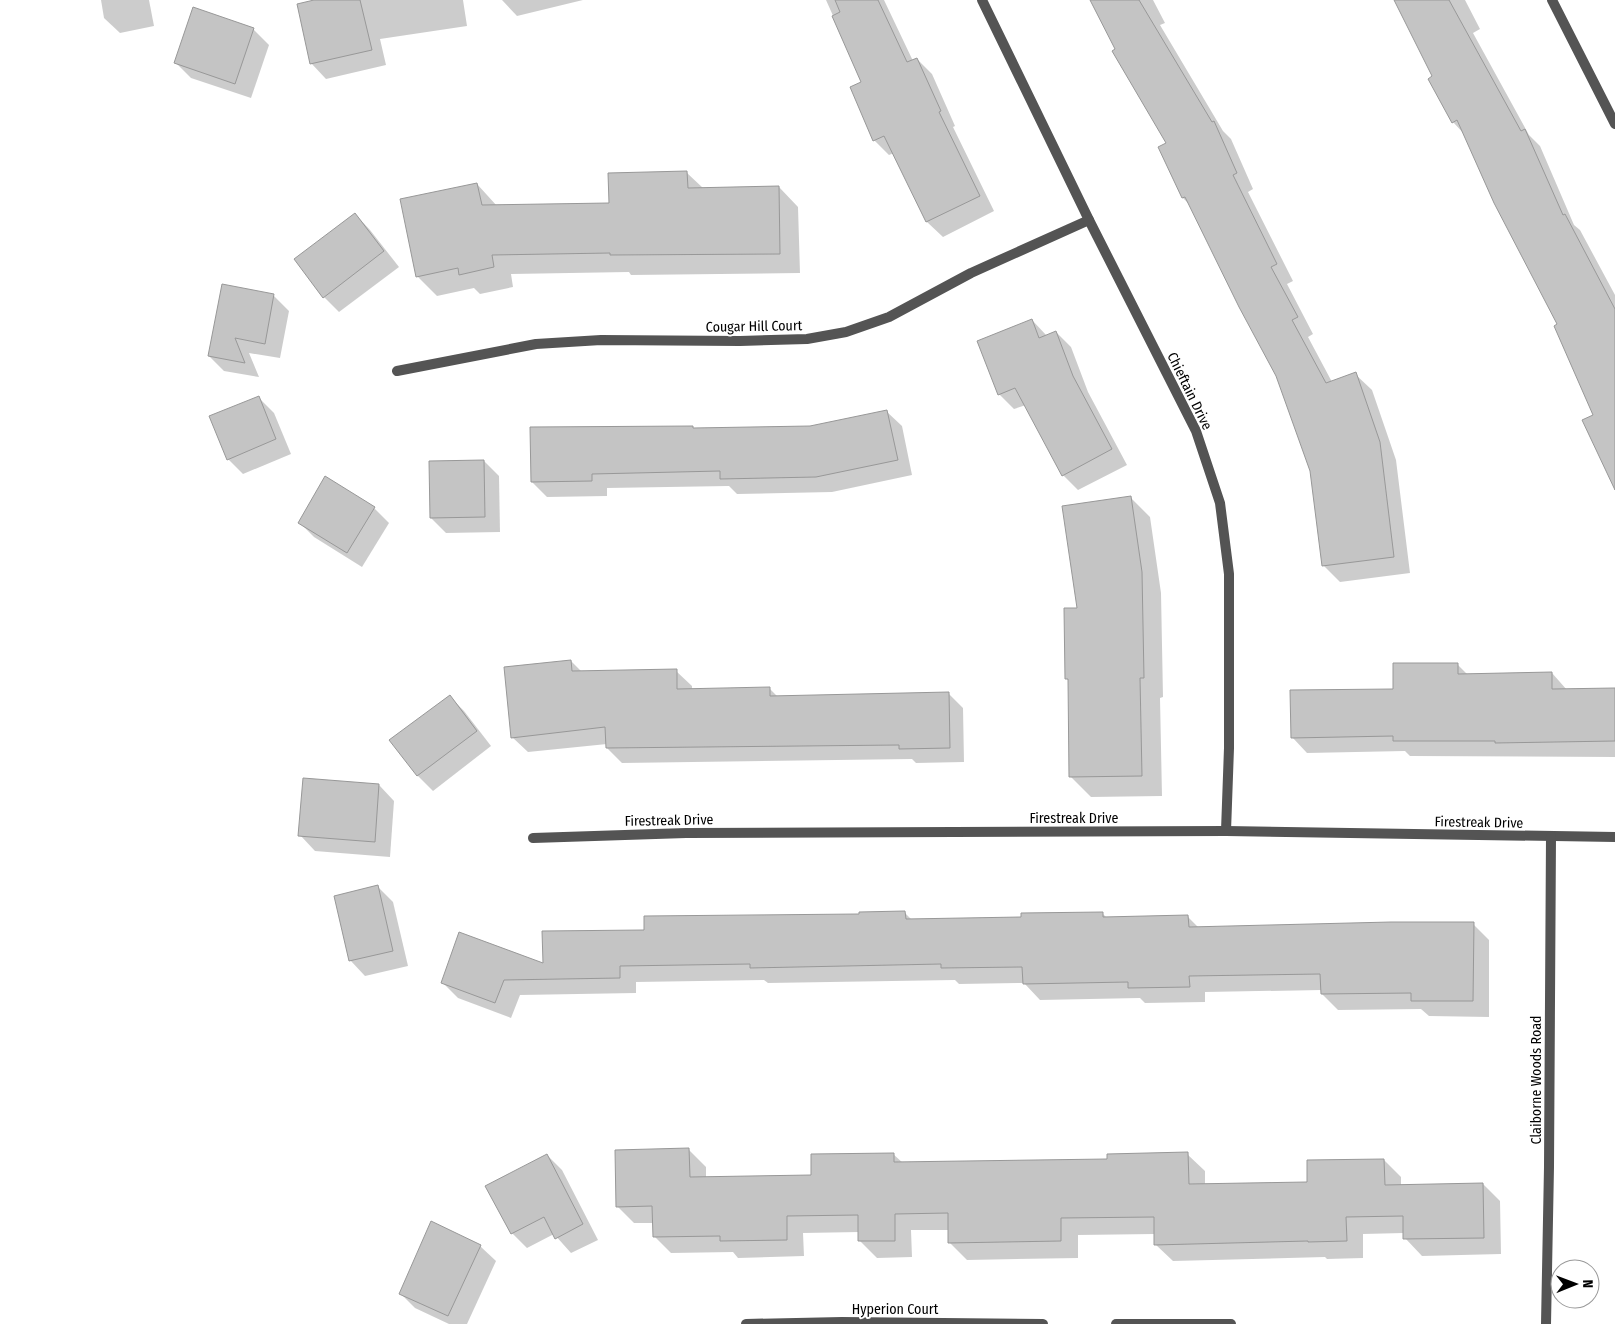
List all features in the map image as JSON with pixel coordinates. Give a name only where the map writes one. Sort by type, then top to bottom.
[{"type":"street","name":"Chieftain Drive","points":[[982,0],[1089,220],[1196,431],[1220,503],[1229,574],[1229,748],[1226,831]]},
{"type":"street","points":[[1552,0],[1615,124]]},
{"type":"street","name":"Cougar Hill Court","points":[[398,371],[536,344],[601,340],[740,341],[807,339],[846,332],[889,318],[971,273],[1089,220]]},
{"type":"street","name":"Firestreak Drive","points":[[533,838],[686,832],[1226,831],[1615,837]]},
{"type":"street","name":"Claiborne Woods Road","points":[[1546,1324],[1551,836]]},
{"type":"street","name":"Hyperion Court","points":[[746,1324],[852,1322],[1043,1324]]},
{"type":"street","points":[[1116,1324],[1231,1324]]},
{"type":"building","points":[[314,0],[360,0],[372,50],[310,64],[297,4]]},
{"type":"building","points":[[835,0],[878,0],[907,62],[917,58],[941,111],[939,112],[980,196],[926,222],[884,136],[873,141],[850,87],[861,82],[832,16],[840,12]]},
{"type":"building","points":[[1090,0],[1139,0],[1212,122],[1214,121],[1237,173],[1233,175],[1277,264],[1271,267],[1298,317],[1292,320],[1326,383],[1356,372],[1380,442],[1394,557],[1322,566],[1310,471],[1276,376],[1239,307],[1185,197],[1182,198],[1158,147],[1166,143],[1112,51],[1115,49]]},
{"type":"building","points":[[1394,0],[1449,0],[1521,131],[1525,129],[1563,215],[1565,214],[1615,309],[1615,490],[1582,420],[1593,415],[1554,326],[1557,324],[1494,203],[1457,120],[1452,123],[1428,79],[1432,76]]},
{"type":"building","points":[[193,7],[254,28],[235,84],[174,63]]},
{"type":"building","points":[[687,171],[688,188],[779,186],[780,254],[610,255],[610,253],[492,255],[494,267],[459,275],[458,268],[416,277],[400,199],[477,183],[482,205],[609,203],[608,173]]},
{"type":"building","points":[[355,213],[384,251],[323,298],[294,259]]},
{"type":"building","points":[[222,284],[274,294],[265,344],[235,338],[245,363],[208,356]]},
{"type":"building","points":[[1032,319],[1039,338],[1056,331],[1073,376],[1112,449],[1062,476],[1015,388],[998,395],[977,341]]},
{"type":"building","points":[[259,396],[276,439],[227,460],[209,416]]},
{"type":"building","points":[[887,410],[898,460],[816,477],[720,479],[720,471],[592,474],[592,481],[531,482],[530,427],[693,426],[693,428],[810,426]]},
{"type":"building","points":[[484,460],[485,517],[430,518],[429,461]]},
{"type":"building","points":[[325,476],[375,507],[347,553],[298,523]]},
{"type":"building","points":[[1131,496],[1142,572],[1144,678],[1140,678],[1142,776],[1069,777],[1068,679],[1065,679],[1064,608],[1077,608],[1062,506]]},
{"type":"building","points":[[571,660],[572,671],[677,669],[677,689],[770,687],[770,696],[949,692],[950,748],[899,749],[899,745],[606,748],[605,727],[511,738],[504,667]]},
{"type":"building","points":[[1393,663],[1458,663],[1458,674],[1552,672],[1552,689],[1615,688],[1615,741],[1495,743],[1495,741],[1393,741],[1393,736],[1291,738],[1290,690],[1393,689]]},
{"type":"building","points":[[450,695],[477,731],[417,776],[389,740]]},
{"type":"building","points":[[303,778],[379,784],[375,842],[298,836]]},
{"type":"building","points":[[378,885],[393,951],[349,961],[334,896]]},
{"type":"building","points":[[905,911],[906,919],[1021,917],[1021,913],[1103,912],[1103,917],[1188,915],[1189,927],[1474,922],[1473,1001],[1411,1001],[1411,993],[1321,994],[1320,974],[1189,976],[1190,987],[1128,988],[1128,982],[1023,984],[1022,967],[941,968],[941,964],[750,968],[750,964],[620,966],[620,978],[504,980],[495,1003],[441,983],[459,932],[543,963],[542,931],[644,930],[644,916],[859,914],[859,912]]},
{"type":"building","points":[[689,1148],[690,1177],[811,1175],[811,1154],[894,1153],[894,1162],[1107,1159],[1107,1154],[1188,1152],[1189,1184],[1307,1182],[1307,1160],[1384,1159],[1385,1185],[1483,1183],[1484,1238],[1403,1239],[1403,1216],[1346,1217],[1347,1241],[1154,1245],[1154,1217],[1061,1218],[1061,1241],[948,1243],[948,1213],[895,1214],[895,1241],[858,1241],[858,1215],[787,1216],[787,1240],[720,1241],[720,1236],[653,1237],[652,1206],[616,1207],[615,1150]]},
{"type":"building","points":[[547,1154],[583,1224],[555,1239],[544,1217],[511,1234],[485,1186]]},
{"type":"building","points":[[431,1221],[481,1245],[448,1316],[399,1294]]}]
